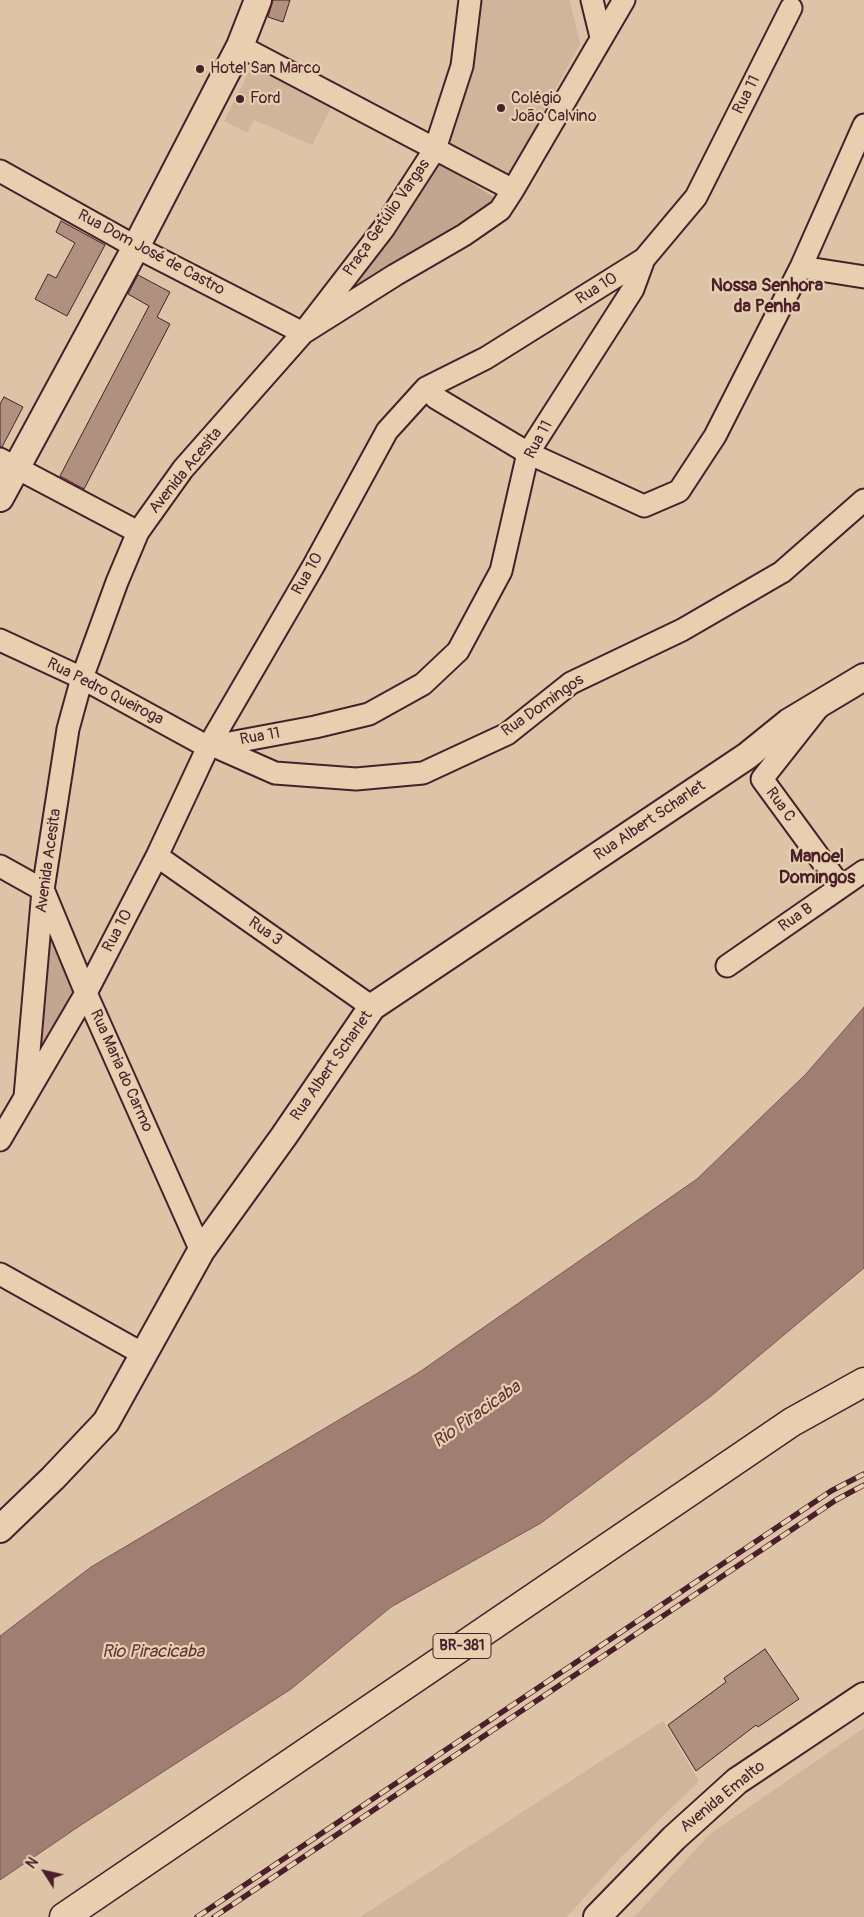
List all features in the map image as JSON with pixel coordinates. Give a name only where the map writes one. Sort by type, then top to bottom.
[{"type":"highway","name":"BR-381","points":[[64,1917],[792,1422],[864,1382]]},
{"type":"main road","points":[[0,498],[8,464],[136,247],[240,46],[258,0]]},
{"type":"main road","name":"Rua Albert Scharlet","points":[[0,1529],[53,1478],[106,1422],[202,1251],[284,1136],[372,1007],[747,756],[789,722],[864,677]]},
{"type":"main road","name":"Avenida Emalto","points":[[597,1917],[674,1838],[737,1781],[864,1696]]},
{"type":"street","points":[[240,46],[435,150],[462,66],[470,0]]},
{"type":"street","points":[[592,0],[601,37]]},
{"type":"street","name":"Avenida Acesita","points":[[25,1097],[43,890],[68,729],[82,678],[117,582],[138,532],[184,469],[304,333],[395,275],[464,235],[500,210],[514,190],[624,0]]},
{"type":"street","name":"Rua 11","points":[[211,746],[315,727],[369,714],[423,684],[458,651],[502,571],[528,453],[633,288],[644,259],[696,197],[791,8]]},
{"type":"street","points":[[426,388],[436,398],[528,453],[644,506],[679,491],[715,436],[801,267],[864,125]]},
{"type":"street","name":"Praça Getúlio Vargas","points":[[304,333],[384,228],[435,150],[514,190]]},
{"type":"street","name":"Rua Dom José de Castro","points":[[0,172],[136,247],[304,333]]},
{"type":"street","name":"Rua 10","points":[[0,1140],[86,993],[211,746],[314,565],[387,431],[426,388],[486,358],[644,259]]},
{"type":"street","points":[[801,267],[864,276]]},
{"type":"street","points":[[8,464],[138,532]]},
{"type":"street","name":"Rua Domingos","points":[[211,746],[275,773],[356,780],[423,773],[507,734],[571,683],[682,630],[782,572],[864,500]]},
{"type":"street","name":"Rua Pedro Queiroga","points":[[0,640],[82,678],[211,746]]},
{"type":"street","name":"Rua C","points":[[824,700],[762,779],[841,887]]},
{"type":"street","name":"Rua 3","points":[[157,856],[372,1007]]},
{"type":"street","points":[[0,866],[43,890]]},
{"type":"street","name":"Rua B","points":[[727,966],[864,871]]},
{"type":"street","name":"Rua Maria do Carmo","points":[[43,890],[86,993],[202,1251]]},
{"type":"street","points":[[0,1274],[143,1354]]},
{"type":"shaded area","name":"Colégio João Calvino","points":[[478,0],[570,0],[580,44],[508,177],[447,143]]},
{"type":"shaded area","points":[[253,64],[333,104],[312,145],[254,120],[247,133],[224,121]]},
{"type":"shaded area","points":[[438,162],[497,199],[465,228],[343,299]]},
{"type":"shaded area","points":[[47,932],[71,969],[77,998],[35,1068]]},
{"type":"shaded area","points":[[663,1721],[699,1781],[619,1859],[567,1917],[360,1917]]},
{"type":"shaded area","points":[[864,1728],[864,1917],[634,1917],[710,1834]]},
{"type":"water","name":"Rio Piracicaba","points":[[864,1007],[864,1268],[711,1396],[541,1523],[391,1607],[291,1689],[81,1825],[0,1880],[0,1636],[91,1567],[418,1373],[697,1179],[806,1074]]},
{"type":"building","points":[[273,0],[290,0],[283,22],[268,17]]},
{"type":"building","points":[[61,221],[105,245],[67,316],[35,299],[48,274],[56,278],[75,243],[56,232]]},
{"type":"building","points":[[138,275],[170,292],[157,317],[170,324],[84,489],[60,476],[149,306],[128,294]]},
{"type":"building","points":[[4,397],[23,407],[2,447],[0,447],[0,404]]},
{"type":"building","points":[[765,1649],[799,1699],[758,1727],[756,1725],[696,1771],[668,1725],[726,1682],[724,1678]]},
{"type":"railway","points":[[197,1917],[831,1491],[864,1474]]},
{"type":"railway","points":[[214,1917],[836,1500],[864,1485]]},
{"type":"place","name":"Hotel San Marco","points":[[200,69]]},
{"type":"place","name":"Ford","points":[[240,99]]},
{"type":"place","name":"Colégio João Calvino","points":[[501,108]]},
{"type":"district","name":"Nossa Senhora da Penha","points":[[767,296]]},
{"type":"district","name":"Manoel Domingos","points":[[817,868]]}]
